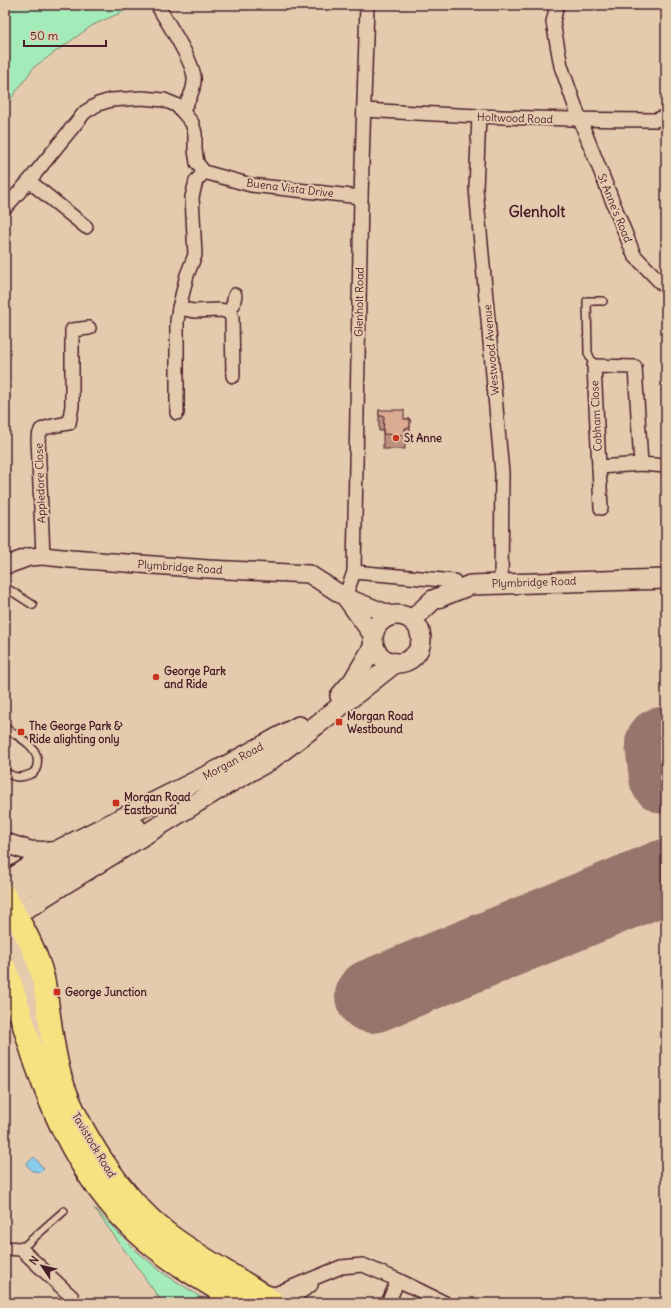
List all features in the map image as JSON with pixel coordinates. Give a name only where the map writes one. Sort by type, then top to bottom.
[{"type":"highway","name":"Tavistock Road","points":[[7,902],[35,953],[42,976],[61,1078],[74,1114],[124,1191],[164,1232],[208,1262],[249,1296]]},
{"type":"highway","name":"Tavistock Road","points":[[5,968],[13,988],[38,1069],[58,1121],[72,1149],[100,1191],[122,1217],[144,1239],[195,1276],[249,1296],[274,1303]]},
{"type":"main road","name":"Plymbridge Road","points":[[392,615],[405,615],[413,620],[433,600],[470,585],[666,579]]},
{"type":"main road","points":[[374,641],[376,628],[382,620],[392,615]]},
{"type":"main road","points":[[395,663],[411,659],[418,652],[421,643],[421,634],[418,626],[413,620]]},
{"type":"main road","name":"Plymbridge Road","points":[[374,641],[378,653],[384,660],[395,663]]},
{"type":"main road","name":"Morgan Road","points":[[7,902],[54,852],[220,769],[298,727],[332,704],[353,681],[374,641]]},
{"type":"main road","name":"Morgan Road","points":[[7,902],[79,856],[219,788],[269,761],[395,663]]},
{"type":"main road","points":[[5,843],[30,851],[54,852]]},
{"type":"main road","points":[[7,902],[24,971],[31,992],[38,1028],[38,1069]]},
{"type":"street","name":"Glenholt Road","points":[[345,597],[354,572],[361,197],[367,5]]},
{"type":"street","name":"St Anne's Road","points":[[557,5],[553,22],[561,66],[580,120],[634,255],[666,287]]},
{"type":"street","points":[[159,8],[193,68],[195,81],[191,95],[182,110]]},
{"type":"street","points":[[5,208],[85,112],[98,104],[111,100],[142,98],[164,100],[176,105],[182,110],[192,123],[195,133],[197,163],[204,172],[196,181],[192,197],[195,255],[187,275],[177,321],[177,413]]},
{"type":"street","name":"Holtwood Road","points":[[364,110],[580,120],[656,120],[666,116]]},
{"type":"street","name":"Westwood Avenue","points":[[478,116],[476,189],[502,474],[501,585]]},
{"type":"street","name":"Buena Vista Drive","points":[[204,172],[251,185],[361,197]]},
{"type":"street","points":[[29,181],[86,227]]},
{"type":"street","points":[[229,312],[233,305],[235,295]]},
{"type":"street","points":[[179,308],[194,311],[220,310],[229,312]]},
{"type":"street","points":[[229,312],[232,318],[233,376]]},
{"type":"street","name":"Appledore Close","points":[[43,556],[38,439],[41,430],[49,426],[69,423],[72,406],[72,330],[89,328]]},
{"type":"street","name":"Cobham Close","points":[[641,464],[636,367],[594,366],[599,467],[641,464],[666,466]]},
{"type":"street","points":[[599,467],[601,508]]},
{"type":"street","name":"Plymbridge Road","points":[[7,563],[28,557],[43,556],[208,569],[309,574],[345,597],[392,615]]},
{"type":"street","points":[[354,572],[454,581]]},
{"type":"street","name":"Plymbridge Road","points":[[345,597],[374,641]]},
{"type":"street","points":[[5,1000],[38,1069]]},
{"type":"street","points":[[5,1248],[21,1249],[72,1297],[71,1303]]},
{"type":"street","points":[[249,1296],[275,1294],[341,1266],[363,1265],[445,1303]]},
{"type":"street","points":[[285,1303],[308,1287],[322,1274]]},
{"type":"street","points":[[388,1303],[398,1280]]},
{"type":"street","points":[[306,1303],[308,1287]]},
{"type":"lane","points":[[594,366],[588,353],[587,301],[603,301]]},
{"type":"lane","points":[[5,587],[33,605]]},
{"type":"lane","points":[[5,728],[31,746],[37,754],[38,764],[33,774],[24,777],[16,778],[5,772]]},
{"type":"lane","points":[[21,1249],[64,1211]]},
{"type":"green space","points":[[5,5],[138,5],[93,25],[34,67],[5,107]]},
{"type":"green space","points":[[94,1208],[133,1248],[163,1273],[210,1303],[163,1303]]},
{"type":"water","points":[[34,1157],[44,1169],[40,1172],[32,1171],[26,1164]]},
{"type":"building","points":[[379,410],[404,410],[404,419],[410,419],[410,428],[405,428],[405,435],[383,434],[384,416],[379,416]]},
{"type":"runway","points":[[662,744],[666,777]]},
{"type":"runway","points":[[372,996],[666,876]]},
{"type":"place","name":"St Anne","points":[[396,438]]},
{"type":"place","name":"George Park and Ride","points":[[156,677]]},
{"type":"place","name":"Morgan Road Westbound","points":[[339,722]]},
{"type":"place","name":"The George Park & Ride alighting only","points":[[21,732]]},
{"type":"place","name":"Morgan Road Eastbound","points":[[116,803]]},
{"type":"place","name":"George Junction","points":[[57,992]]},
{"type":"district","name":"Glenholt","points":[[537,211]]}]
